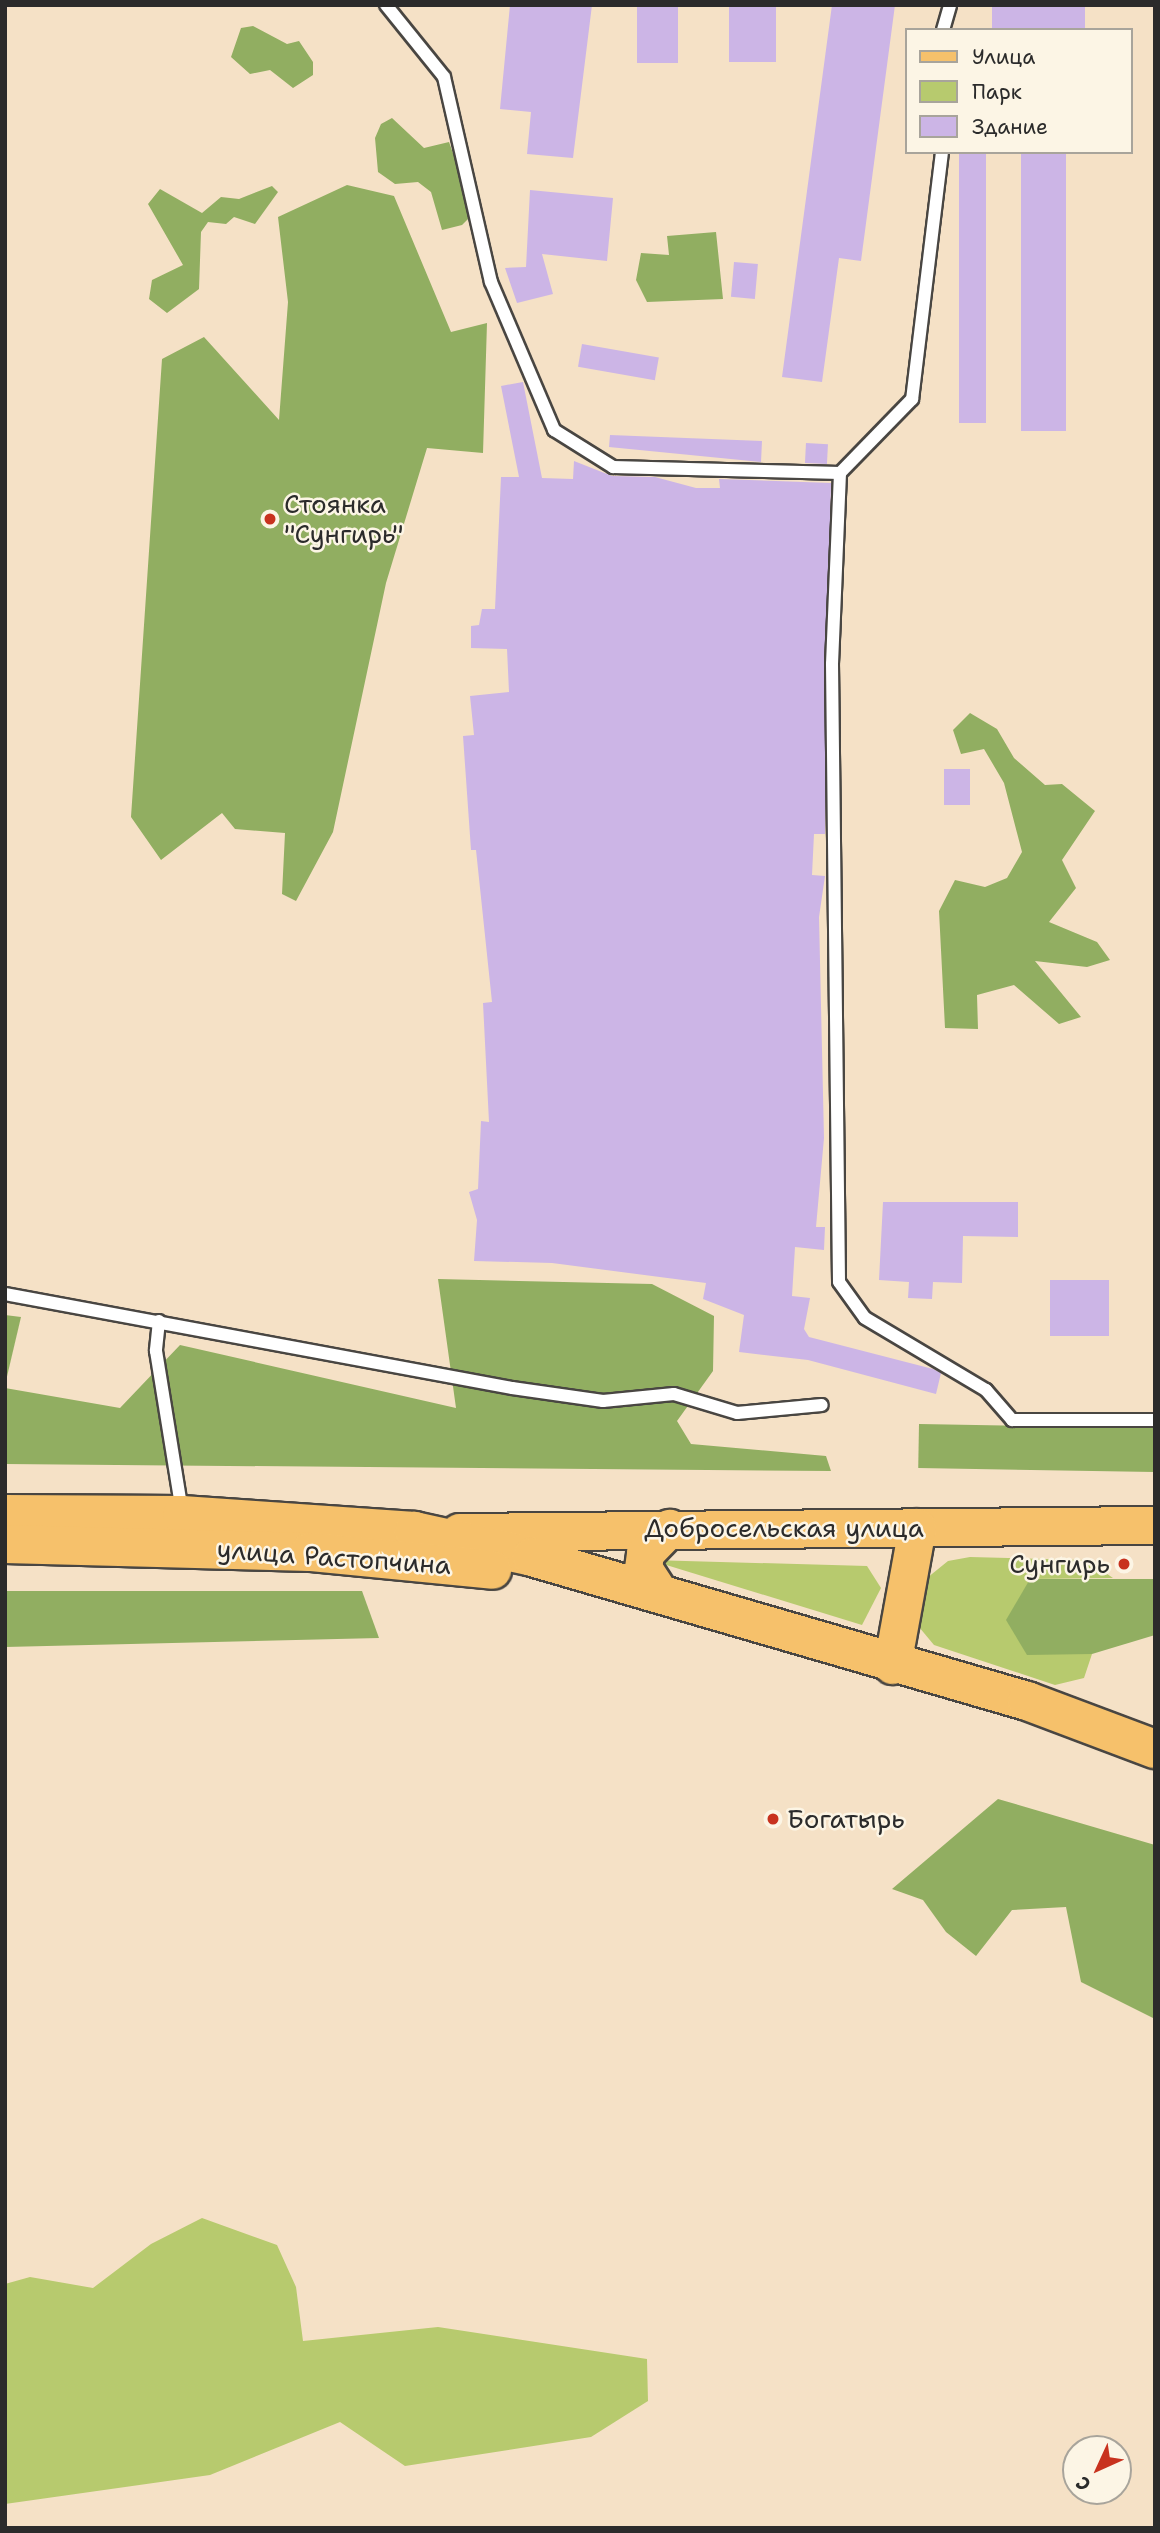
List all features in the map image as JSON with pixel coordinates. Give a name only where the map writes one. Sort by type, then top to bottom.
[{"type":"highway","name":"улица Растопчина","points":[[5,1514],[182,1515],[414,1531],[660,1594],[892,1665],[1027,1701],[1155,1749]]},
{"type":"highway","name":"улица Растопчина","points":[[5,1544],[310,1552],[660,1594]]},
{"type":"highway","name":"улица Растопчина","points":[[892,1665],[1155,1772]]},
{"type":"main road","name":"Добросельская улица","points":[[414,1531],[1155,1525]]},
{"type":"main road","points":[[892,1665],[917,1527]]},
{"type":"main road","points":[[660,1594],[643,1568],[645,1553],[669,1528]]},
{"type":"lane","points":[[386,5],[444,77],[491,282],[554,430],[613,467],[840,472]]},
{"type":"lane","points":[[944,28],[950,5]]},
{"type":"lane","points":[[942,154],[912,399],[840,472],[832,664],[839,1282],[865,1318],[986,1390],[1012,1419],[1155,1420]]},
{"type":"lane","points":[[5,1294],[603,1401],[674,1394],[737,1413],[822,1405]]},
{"type":"lane","points":[[159,1321],[156,1351],[182,1515]]},
{"type":"green space","points":[[253,26],[287,44],[299,41],[313,62],[313,75],[293,88],[270,70],[250,74],[231,57],[241,28]]},
{"type":"green space","points":[[392,118],[424,148],[449,142],[468,195],[469,218],[462,225],[442,230],[431,192],[418,182],[395,184],[378,172],[375,138],[381,124]]},
{"type":"green space","points":[[347,185],[394,196],[451,332],[487,323],[483,453],[427,448],[386,583],[333,832],[296,901],[282,894],[285,833],[235,829],[222,813],[161,860],[131,817],[162,359],[204,337],[279,420],[288,302],[278,217]]},
{"type":"green space","points":[[272,186],[278,192],[255,224],[234,217],[226,224],[208,222],[201,232],[199,289],[167,313],[149,299],[152,280],[183,265],[148,204],[160,189],[202,213],[221,197],[239,199]]},
{"type":"green space","points":[[716,232],[723,299],[647,302],[636,280],[641,253],[669,255],[667,236]]},
{"type":"green space","points":[[970,713],[997,729],[1014,758],[1045,785],[1062,784],[1095,811],[1062,860],[1076,888],[1049,922],[1097,942],[1110,960],[1087,967],[1035,961],[1081,1017],[1059,1024],[1014,985],[977,995],[978,1029],[945,1028],[939,911],[955,880],[985,887],[1007,878],[1022,852],[1004,783],[984,749],[961,754],[953,730]]},
{"type":"green space","points":[[438,1279],[652,1284],[714,1316],[713,1371],[677,1421],[691,1444],[826,1456],[831,1471],[5,1464],[5,1388],[120,1408],[180,1345],[456,1408]]},
{"type":"green space","points":[[5,1315],[21,1317],[5,1385]]},
{"type":"green space","points":[[919,1424],[1155,1428],[1154,1472],[918,1468]]},
{"type":"green space","points":[[970,1557],[1087,1560],[1113,1578],[1030,1579],[1027,1654],[1092,1654],[1084,1678],[1055,1685],[934,1645],[919,1627],[917,1606],[927,1578],[948,1561]]},
{"type":"green space","points":[[650,1560],[867,1566],[881,1588],[862,1625]]},
{"type":"green space","points":[[1030,1579],[1155,1579],[1155,1635],[1092,1654],[1027,1655],[1006,1620]]},
{"type":"green space","points":[[5,1591],[362,1591],[379,1638],[5,1647]]},
{"type":"green space","points":[[998,1799],[1155,1845],[1155,2019],[1081,1982],[1066,1907],[1012,1910],[976,1956],[946,1932],[923,1900],[892,1889]]},
{"type":"green space","points":[[202,2218],[277,2245],[296,2287],[303,2341],[438,2327],[647,2359],[648,2401],[591,2437],[405,2466],[340,2422],[210,2475],[5,2504],[5,2284],[30,2277],[93,2288],[151,2244]]},
{"type":"building","points":[[510,5],[592,5],[573,158],[527,154],[531,112],[500,109]]},
{"type":"building","points":[[637,5],[678,5],[678,63],[637,63]]},
{"type":"building","points":[[729,5],[776,5],[776,62],[729,62]]},
{"type":"building","points":[[832,5],[895,5],[861,261],[839,258],[822,382],[782,377]]},
{"type":"building","points":[[992,5],[1085,5],[1085,28],[992,28]]},
{"type":"building","points":[[959,154],[986,154],[986,423],[959,423]]},
{"type":"building","points":[[1021,154],[1066,154],[1066,431],[1021,431]]},
{"type":"building","points":[[530,190],[613,198],[607,261],[542,254],[553,294],[517,303],[505,268],[526,267]]},
{"type":"building","points":[[734,262],[758,264],[755,299],[731,297]]},
{"type":"building","points":[[582,344],[659,358],[655,380],[578,367]]},
{"type":"building","points":[[523,382],[542,478],[573,479],[574,461],[612,476],[655,477],[696,488],[720,488],[719,479],[831,483],[825,834],[814,834],[812,875],[825,876],[819,917],[824,1138],[816,1227],[825,1227],[824,1250],[795,1247],[792,1296],[810,1298],[804,1329],[809,1337],[933,1369],[941,1373],[936,1394],[808,1360],[739,1352],[744,1315],[703,1299],[706,1283],[552,1263],[474,1261],[477,1220],[469,1192],[478,1189],[481,1121],[489,1122],[483,1003],[492,1002],[476,850],[471,850],[463,736],[474,735],[470,696],[509,692],[507,649],[471,648],[471,626],[479,625],[482,609],[495,609],[501,477],[519,477],[501,386]]},
{"type":"building","points":[[610,435],[762,441],[761,462],[609,447]]},
{"type":"building","points":[[806,443],[828,444],[827,464],[805,463]]},
{"type":"building","points":[[944,769],[970,769],[970,805],[944,805]]},
{"type":"building","points":[[883,1202],[1018,1202],[1018,1237],[963,1236],[962,1283],[933,1282],[932,1299],[908,1298],[909,1282],[879,1280]]},
{"type":"building","points":[[1050,1280],[1109,1280],[1109,1336],[1050,1336]]},
{"type":"place","name":"Стоянка \"Сунгирь\"","points":[[270,519]]},
{"type":"place","name":"Сунгирь","points":[[1124,1564]]},
{"type":"place","name":"Богатырь","points":[[773,1819]]}]
